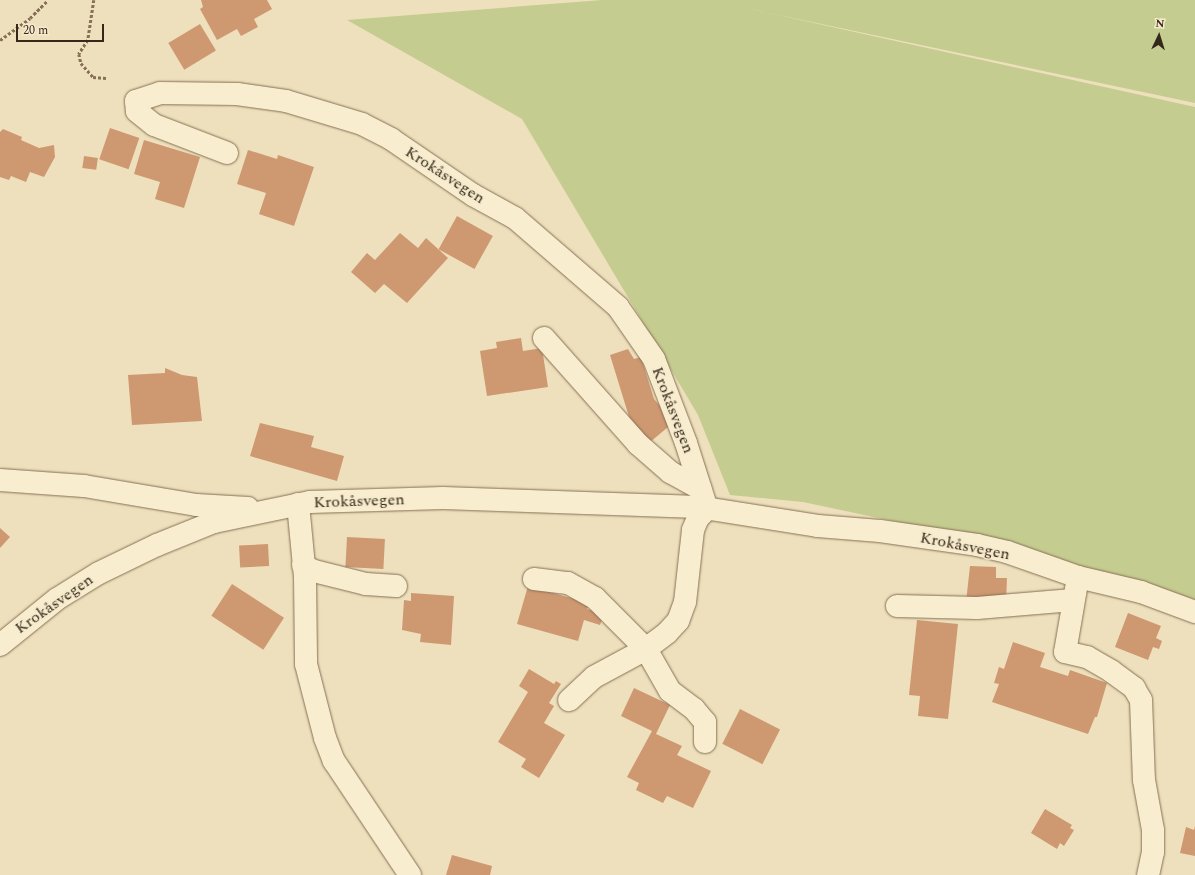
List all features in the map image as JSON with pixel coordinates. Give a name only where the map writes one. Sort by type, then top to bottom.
[{"type":"street","name":"Krokåsvegen","points":[[227,153],[154,125],[137,111],[136,101],[160,93],[237,94],[286,101],[334,115],[362,124],[391,139],[473,195],[514,218],[618,307],[654,359],[664,380],[704,499]]},
{"type":"street","points":[[544,338],[638,444],[704,499],[693,530],[685,602],[678,621],[646,649],[594,677],[569,700]]},
{"type":"street","name":"Krokåsvegen","points":[[0,480],[84,486],[196,504],[269,510]]},
{"type":"street","name":"Krokåsvegen","points":[[0,645],[57,599],[100,573],[157,545],[214,522],[310,502],[443,498],[704,499],[818,526],[880,531],[977,545],[1007,552],[1078,578],[1141,592],[1195,612]]},
{"type":"street","name":"Krokåsvegen","points":[[298,504],[303,566],[306,664],[324,738],[334,761],[410,875]]},
{"type":"street","points":[[303,566],[314,571],[366,584],[396,586]]},
{"type":"street","points":[[1078,578],[1065,652],[1087,657],[1111,671],[1134,688],[1141,700],[1144,780],[1153,830],[1153,852],[1148,875]]},
{"type":"street","points":[[534,579],[568,583],[584,590],[595,598],[646,649],[670,691],[694,709],[705,722],[706,742]]},
{"type":"street","points":[[896,606],[977,608],[1073,600]]},
{"type":"path","points":[[0,40],[30,18],[48,0]]},
{"type":"path","points":[[94,0],[88,40],[79,54],[81,63],[93,77],[106,78]]},
{"type":"green space","points":[[602,0],[1195,0],[1195,103],[746,8],[1195,107],[1195,609],[963,536],[803,502],[730,495],[698,415],[522,119],[347,20]]},
{"type":"building","points":[[201,0],[267,0],[272,9],[254,19],[258,27],[241,36],[237,29],[217,40],[200,9],[203,7]]},
{"type":"building","points":[[200,24],[216,51],[184,70],[168,43]]},
{"type":"building","points":[[110,128],[139,138],[129,169],[99,159]]},
{"type":"building","points":[[3,129],[22,137],[21,140],[39,148],[54,145],[55,157],[44,177],[30,172],[26,182],[11,176],[9,180],[0,177],[0,132]]},
{"type":"building","points":[[144,140],[200,157],[184,208],[155,199],[160,182],[134,174]]},
{"type":"building","points":[[248,150],[277,159],[278,155],[314,167],[294,226],[259,214],[266,193],[237,184]]},
{"type":"building","points":[[84,156],[98,158],[96,170],[82,168]]},
{"type":"building","points":[[457,216],[493,236],[474,269],[439,249]]},
{"type":"building","points":[[400,233],[418,248],[426,238],[448,258],[407,303],[384,284],[375,293],[351,272],[367,253],[375,260]]},
{"type":"building","points":[[521,338],[523,351],[542,348],[548,387],[487,396],[480,351],[497,348],[496,342]]},
{"type":"building","points":[[628,349],[634,359],[641,357],[654,399],[674,422],[649,443],[630,420],[610,355]]},
{"type":"building","points":[[165,368],[182,375],[197,377],[202,421],[132,425],[128,375],[165,373]]},
{"type":"building","points":[[260,423],[314,436],[311,447],[344,456],[337,481],[250,456]]},
{"type":"building","points":[[0,528],[10,537],[0,548]]},
{"type":"building","points":[[347,537],[385,539],[383,569],[345,567]]},
{"type":"building","points":[[268,544],[269,566],[240,567],[239,546]]},
{"type":"building","points":[[970,566],[996,567],[996,578],[1007,578],[1006,603],[966,602]]},
{"type":"building","points":[[232,584],[284,618],[263,650],[211,616]]},
{"type":"building","points":[[528,586],[589,603],[587,609],[604,614],[600,625],[584,620],[578,641],[517,624]]},
{"type":"building","points":[[411,593],[454,596],[451,645],[420,642],[421,634],[402,630],[404,600],[411,601]]},
{"type":"building","points":[[1128,613],[1161,626],[1156,638],[1162,641],[1159,649],[1153,647],[1148,660],[1115,647]]},
{"type":"building","points":[[917,620],[958,624],[948,719],[918,716],[920,696],[909,695]]},
{"type":"building","points":[[1013,642],[1045,653],[1040,667],[1068,676],[1070,670],[1107,683],[1097,717],[1095,717],[1088,734],[992,702],[999,684],[994,683],[999,667],[1004,669]]},
{"type":"building","points":[[529,669],[554,684],[556,681],[561,684],[549,703],[554,706],[544,723],[565,735],[539,778],[521,767],[526,759],[498,742],[528,692],[519,686]]},
{"type":"building","points":[[634,688],[670,705],[656,734],[682,746],[677,755],[711,771],[693,808],[667,796],[663,803],[636,790],[639,783],[627,777],[652,731],[621,716]]},
{"type":"building","points":[[740,709],[780,729],[762,764],[722,744]]},
{"type":"building","points":[[1045,809],[1072,825],[1070,828],[1074,830],[1064,846],[1060,843],[1057,849],[1031,833]]},
{"type":"building","points":[[1195,826],[1195,856],[1180,853],[1186,827],[1194,830]]},
{"type":"building","points":[[452,855],[492,866],[490,875],[446,875]]}]
